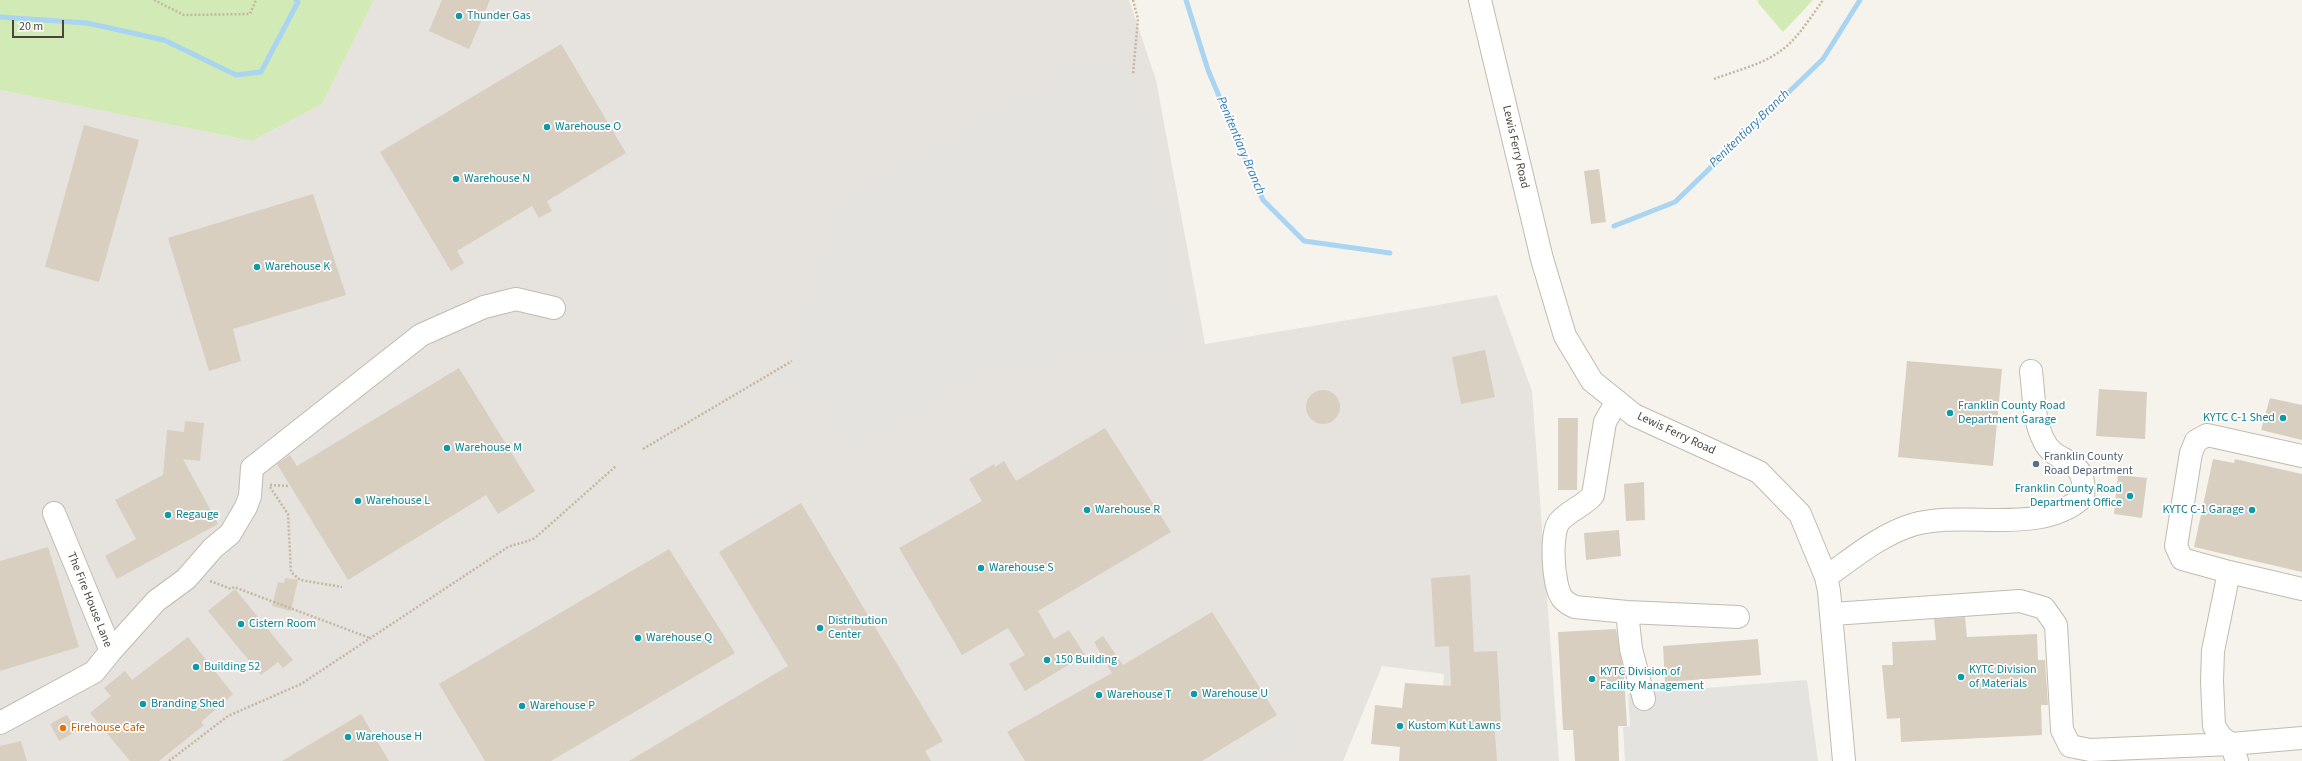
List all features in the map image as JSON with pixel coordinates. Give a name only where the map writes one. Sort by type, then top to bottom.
[{"type":"street","name":"Lewis Ferry Road","points":[[1480,0],[1542,259],[1565,336],[1592,381],[1634,415],[1759,472],[1800,514],[1826,577],[1833,614],[1844,761]]},
{"type":"street","points":[[111,651],[156,601],[192,573],[214,548],[230,534],[260,484],[252,468],[421,335],[484,307],[516,299],[554,308]]},
{"type":"street","points":[[1826,577],[1875,542],[1892,532],[1913,525],[1936,521],[2040,517],[2072,507],[2083,497],[2084,486],[2080,471],[2044,442],[2036,419],[2031,371]]},
{"type":"street","points":[[1617,401],[1605,422],[1593,494],[1587,502],[1560,522],[1554,532],[1554,551],[1558,587],[1562,598],[1568,605],[1627,612],[1738,617]]},
{"type":"street","points":[[2302,456],[2206,435],[2196,441],[2191,453],[2176,546],[2182,559],[2228,572],[2302,589]]},
{"type":"street","name":"The Fire House Lane","points":[[0,723],[94,672],[111,651],[54,513]]},
{"type":"street","points":[[2228,572],[2213,651],[2212,681],[2214,726],[2234,753]]},
{"type":"street","points":[[1833,614],[2020,601],[2044,608],[2056,625],[2062,730],[2070,746],[2090,750],[2234,753],[2302,738]]},
{"type":"street","points":[[1627,612],[1631,649],[1644,699]]},
{"type":"path","points":[[154,0],[184,15],[250,14],[256,0]]},
{"type":"path","points":[[1133,0],[1138,19],[1133,74]]},
{"type":"path","points":[[1714,79],[1777,54],[1792,42],[1823,0]]},
{"type":"path","points":[[643,449],[792,361]]},
{"type":"path","points":[[169,761],[228,716],[301,684],[508,547],[517,543],[525,544],[535,538],[616,466]]},
{"type":"path","points":[[260,484],[290,486]]},
{"type":"path","points":[[260,484],[288,514],[292,572],[300,580],[342,587]]},
{"type":"path","points":[[192,573],[231,589],[234,587],[370,638]]},
{"type":"shaded area","points":[[374,0],[1129,0],[1156,80],[1205,344],[1497,295],[1532,391],[1559,761],[1438,761],[1444,674],[1382,666],[1343,761],[0,761],[0,90],[252,141],[322,104]]},
{"type":"shaded area","points":[[1085,61],[1133,74],[1181,351],[1153,340],[986,366],[854,445],[827,402],[771,376],[792,361],[842,204]]},
{"type":"shaded area","points":[[1807,680],[1818,761],[1625,761],[1623,727],[1630,726],[1628,694]]},
{"type":"shaded area","points":[[1286,721],[1301,740],[1268,761],[1217,761]]},
{"type":"green space","points":[[0,0],[374,0],[322,104],[252,141],[0,90]]},
{"type":"green space","points":[[1758,0],[1813,0],[1783,32],[1758,3]]},
{"type":"building","name":"Thunder Gas","points":[[442,0],[490,0],[469,49],[429,31]]},
{"type":"building","points":[[561,44],[626,153],[547,201],[552,211],[539,218],[532,206],[457,251],[464,263],[451,271],[380,152]]},
{"type":"building","points":[[84,125],[139,140],[99,282],[45,267]]},
{"type":"building","points":[[1599,169],[1606,222],[1591,224],[1584,171]]},
{"type":"building","name":"Warehouse K","points":[[313,194],[346,295],[233,329],[241,361],[209,371],[168,238]]},
{"type":"building","points":[[1485,350],[1495,397],[1461,404],[1452,357]]},
{"type":"building","name":"Franklin County Road Department Garage","points":[[1907,361],[2002,369],[1993,466],[1898,457]]},
{"type":"building","points":[[459,368],[535,491],[498,514],[486,495],[348,580],[277,464],[290,455],[297,466]]},
{"type":"building","name":"Franklin County Road Department Garage","points":[[2099,389],[2147,392],[2145,439],[2096,436]]},
{"type":"building","points":[[1320,390],[1326,390],[1335,395],[1339,401],[1339,413],[1335,419],[1326,424],[1320,424],[1311,419],[1306,410],[1306,404],[1311,395]]},
{"type":"building","name":"KYTC C-1 Shed","points":[[2270,398],[2302,405],[2302,440],[2261,430]]},
{"type":"building","points":[[1558,418],[1578,418],[1577,490],[1558,490]]},
{"type":"building","name":"Regauge","points":[[185,421],[204,423],[200,461],[183,459],[218,524],[117,579],[105,556],[136,539],[115,500],[163,475],[167,430],[184,432]]},
{"type":"building","points":[[1105,428],[1171,532],[1038,611],[1054,639],[1069,630],[1085,655],[1025,691],[1009,664],[1025,655],[1008,628],[962,655],[899,548],[982,501],[969,479],[994,464],[995,467],[1004,461],[1016,481]]},
{"type":"building","name":"KYTC C-1 Garage","points":[[2213,459],[2234,463],[2235,459],[2302,474],[2302,572],[2194,547]]},
{"type":"building","name":"Franklin County Road Department Office","points":[[2118,475],[2147,478],[2142,518],[2114,514]]},
{"type":"building","points":[[1644,482],[1645,520],[1626,521],[1624,484]]},
{"type":"building","name":"Distribution Center","points":[[801,503],[943,741],[925,751],[931,761],[629,761],[788,666],[719,552]]},
{"type":"building","points":[[1619,530],[1621,556],[1586,560],[1584,533]]},
{"type":"building","points":[[48,547],[79,647],[0,671],[0,561]]},
{"type":"building","points":[[669,549],[735,653],[551,761],[485,761],[439,684]]},
{"type":"building","points":[[1470,575],[1474,652],[1497,651],[1501,722],[1494,722],[1497,761],[1399,761],[1400,747],[1371,744],[1375,705],[1402,708],[1405,683],[1451,686],[1449,646],[1435,647],[1431,578]]},
{"type":"building","points":[[285,578],[298,580],[291,611],[272,606],[278,582],[284,583]]},
{"type":"building","name":"Cistern Room","points":[[235,589],[293,660],[283,668],[278,662],[261,675],[208,611]]},
{"type":"building","name":"Warehouse U","points":[[1212,612],[1277,715],[1202,761],[1025,761],[1007,732],[1112,673],[1094,642],[1103,636],[1123,665]]},
{"type":"building","name":"KYTC Division of Materials","points":[[1965,617],[1967,637],[2037,634],[2038,660],[2045,660],[2048,705],[2041,705],[2042,735],[1901,742],[1900,718],[1887,719],[1882,665],[1893,665],[1892,642],[1936,640],[1934,619]]},
{"type":"building","name":"KYTC Division of Facility Management","points":[[1616,629],[1624,673],[1627,726],[1618,726],[1619,761],[1575,761],[1573,730],[1563,730],[1558,632]]},
{"type":"building","name":"Branding Shed","points":[[188,637],[233,694],[201,722],[204,725],[159,761],[130,761],[90,713],[111,696],[104,688],[125,671],[132,680]]},
{"type":"building","points":[[1758,639],[1761,675],[1665,682],[1663,646]]},
{"type":"building","name":"Warehouse H","points":[[361,714],[389,761],[282,761]]},
{"type":"building","name":"Firehouse Cafe","points":[[67,715],[77,731],[59,741],[50,724]]},
{"type":"building","points":[[21,741],[27,761],[0,761],[0,746]]},
{"type":"waterway","name":"Penitentiary Branch","points":[[0,17],[87,23],[164,40],[236,75],[261,72],[298,2],[296,0]]},
{"type":"waterway","name":"Penitentiary Branch","points":[[1186,0],[1208,70],[1263,200],[1304,241],[1390,253]]},
{"type":"waterway","name":"Penitentiary Branch","points":[[1614,226],[1675,202],[1823,59],[1860,0]]},
{"type":"place","name":"Thunder Gas","points":[[459,16]]},
{"type":"place","name":"Warehouse O","points":[[547,127]]},
{"type":"place","name":"Warehouse N","points":[[456,179]]},
{"type":"place","name":"Warehouse K","points":[[257,267]]},
{"type":"place","name":"Franklin County Road Department Garage","points":[[1950,413]]},
{"type":"place","name":"KYTC C-1 Shed","points":[[2283,418]]},
{"type":"place","name":"Warehouse M","points":[[447,448]]},
{"type":"place","name":"Franklin County Road Department","points":[[2036,464]]},
{"type":"place","name":"Franklin County Road Department Office","points":[[2130,496]]},
{"type":"place","name":"Warehouse L","points":[[358,501]]},
{"type":"place","name":"Warehouse R","points":[[1087,510]]},
{"type":"place","name":"KYTC C-1 Garage","points":[[2252,510]]},
{"type":"place","name":"Regauge","points":[[168,515]]},
{"type":"place","name":"Warehouse S","points":[[981,568]]},
{"type":"place","name":"Cistern Room","points":[[241,624]]},
{"type":"place","name":"Distribution Center","points":[[820,628]]},
{"type":"place","name":"Warehouse Q","points":[[638,638]]},
{"type":"place","name":"150 Building","points":[[1047,660]]},
{"type":"place","name":"Building 52","points":[[196,667]]},
{"type":"place","name":"KYTC Division of Materials","points":[[1961,677]]},
{"type":"place","name":"KYTC Division of Facility Management","points":[[1592,679]]},
{"type":"place","name":"Warehouse U","points":[[1194,694]]},
{"type":"place","name":"Warehouse T","points":[[1099,695]]},
{"type":"place","name":"Branding Shed","points":[[143,704]]},
{"type":"place","name":"Warehouse P","points":[[522,706]]},
{"type":"place","name":"Kustom Kut Lawns","points":[[1400,726]]},
{"type":"place","name":"Firehouse Cafe","points":[[63,728]]},
{"type":"place","name":"Warehouse H","points":[[348,737]]}]
